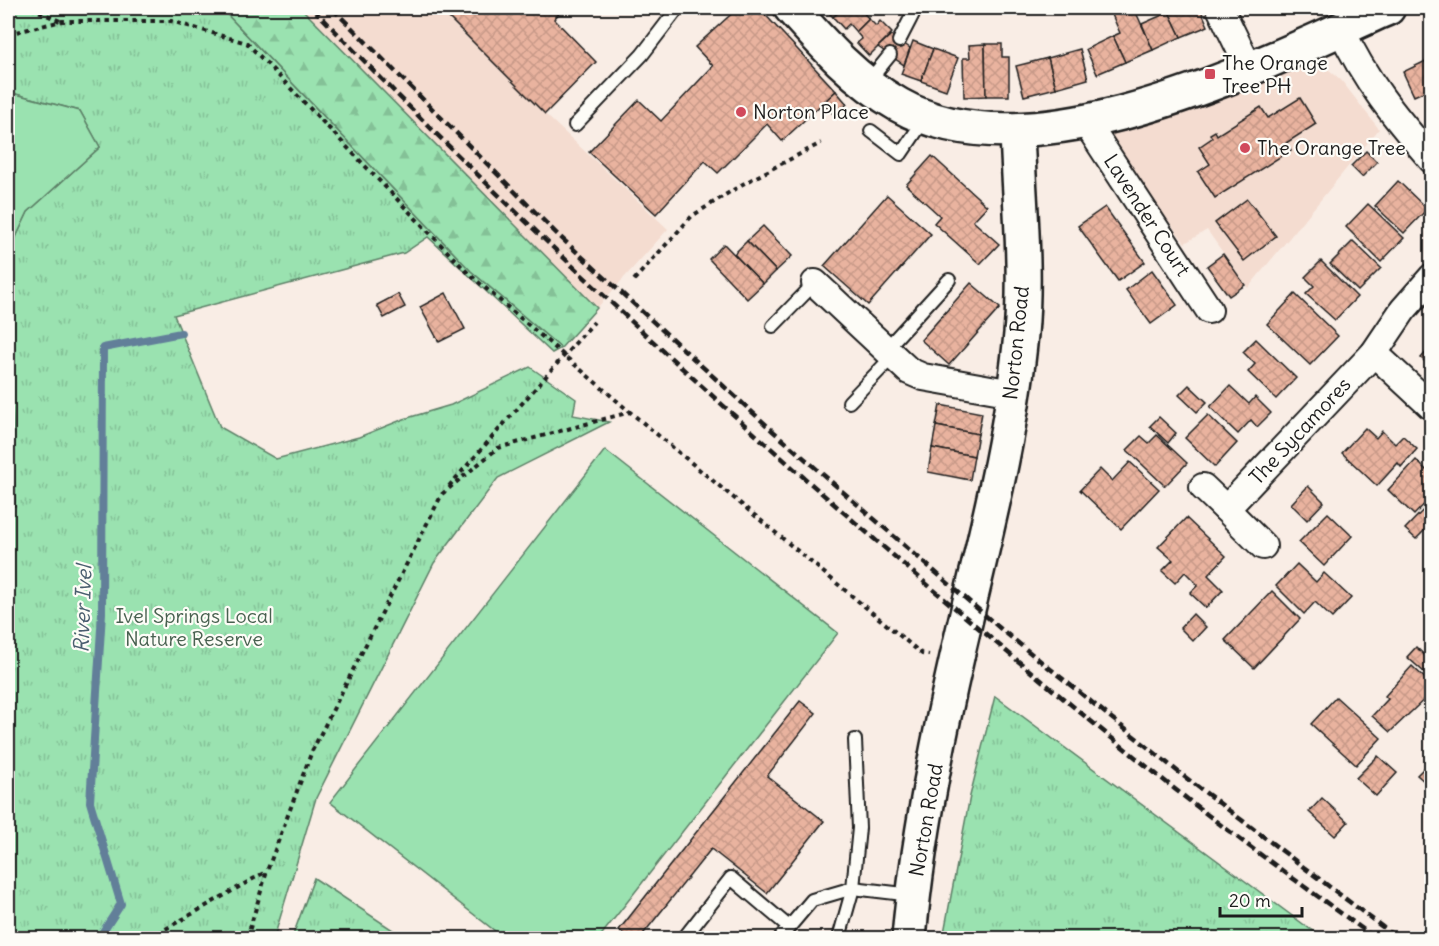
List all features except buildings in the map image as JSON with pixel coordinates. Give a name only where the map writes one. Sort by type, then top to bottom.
[{"type":"street","points":[[791,8],[828,50],[867,83],[900,106],[962,128],[1017,130],[1085,121],[1159,102],[1249,68],[1388,8]]},
{"type":"street","points":[[1220,8],[1249,68]]},
{"type":"street","points":[[1341,28],[1365,76],[1381,101],[1431,160]]},
{"type":"street","name":"Lavender Court","points":[[1085,121],[1209,310]]},
{"type":"street","name":"Norton Road","points":[[909,939],[913,895],[956,659],[998,480],[1021,334],[1023,276],[1017,130]]},
{"type":"street","name":"The Sycamores","points":[[1226,509],[1374,353],[1403,310],[1431,277]]},
{"type":"street","points":[[816,283],[909,371],[923,377],[1013,393]]},
{"type":"street","points":[[1374,353],[1431,407]]},
{"type":"street","points":[[1203,487],[1263,546]]},
{"type":"lane","points":[[575,125],[642,55],[678,8]]},
{"type":"lane","points":[[899,41],[916,8]]},
{"type":"lane","points":[[867,83],[890,55]]},
{"type":"lane","points":[[870,131],[901,154],[926,117]]},
{"type":"lane","points":[[849,402],[949,280]]},
{"type":"lane","points":[[773,326],[816,283]]},
{"type":"lane","points":[[839,939],[853,888],[859,828],[855,740]]},
{"type":"lane","points":[[684,939],[731,878],[789,927]]},
{"type":"lane","points":[[780,939],[812,900],[853,888],[913,895]]},
{"type":"path","points":[[31,8],[62,21]]},
{"type":"path","points":[[8,34],[62,21],[171,21],[248,43],[469,274],[562,355],[922,654],[956,659]]},
{"type":"path","points":[[634,280],[692,216],[741,184],[821,144]]},
{"type":"path","points":[[247,939],[267,871],[312,751],[442,494],[562,355],[594,322]]},
{"type":"path","points":[[442,494],[498,448],[630,412]]},
{"type":"path","points":[[150,939],[267,871]]},
{"type":"shaded area","points":[[221,8],[438,8],[545,114],[668,229],[561,348],[471,271]]},
{"type":"shaded area","points":[[1317,66],[1329,70],[1341,80],[1379,129],[1248,288],[1207,230],[1185,243],[1105,136],[1191,109],[1304,67]]},
{"type":"green space","name":"Ivel Springs Local Nature Reserve","points":[[8,8],[221,8],[471,271],[561,348],[552,353],[428,237],[404,253],[174,315],[220,427],[276,459],[359,437],[404,419],[451,405],[530,367],[576,399],[573,415],[609,422],[498,478],[434,563],[316,798],[274,938],[8,938],[8,506],[15,506],[8,254],[28,212],[100,147],[80,111],[8,92]]},
{"type":"green space","points":[[221,8],[301,8],[597,308],[561,348],[471,271]]},
{"type":"green space","points":[[8,92],[80,111],[100,147],[28,212],[8,254]]},
{"type":"green space","points":[[8,257],[15,506],[8,506]]},
{"type":"green space","points":[[605,450],[838,633],[599,938],[504,938],[330,802]]},
{"type":"green space","points":[[995,696],[1322,938],[943,938],[970,796]]},
{"type":"green space","points":[[314,878],[405,938],[292,938]]},
{"type":"waterway","name":"River Ivel","points":[[99,938],[121,904],[90,802],[102,613],[103,348],[181,333]]},
{"type":"railway","points":[[313,8],[518,214],[731,413],[840,510],[951,605],[1176,790],[1375,938]]},
{"type":"railway","points":[[332,8],[557,234],[774,432],[1002,630],[1181,774],[1397,938]]},
{"type":"place","name":"The Orange Tree PH","points":[[1210,74]]},
{"type":"place","name":"Norton Place","points":[[741,112]]},
{"type":"place","name":"The Orange Tree","points":[[1245,148]]}]
